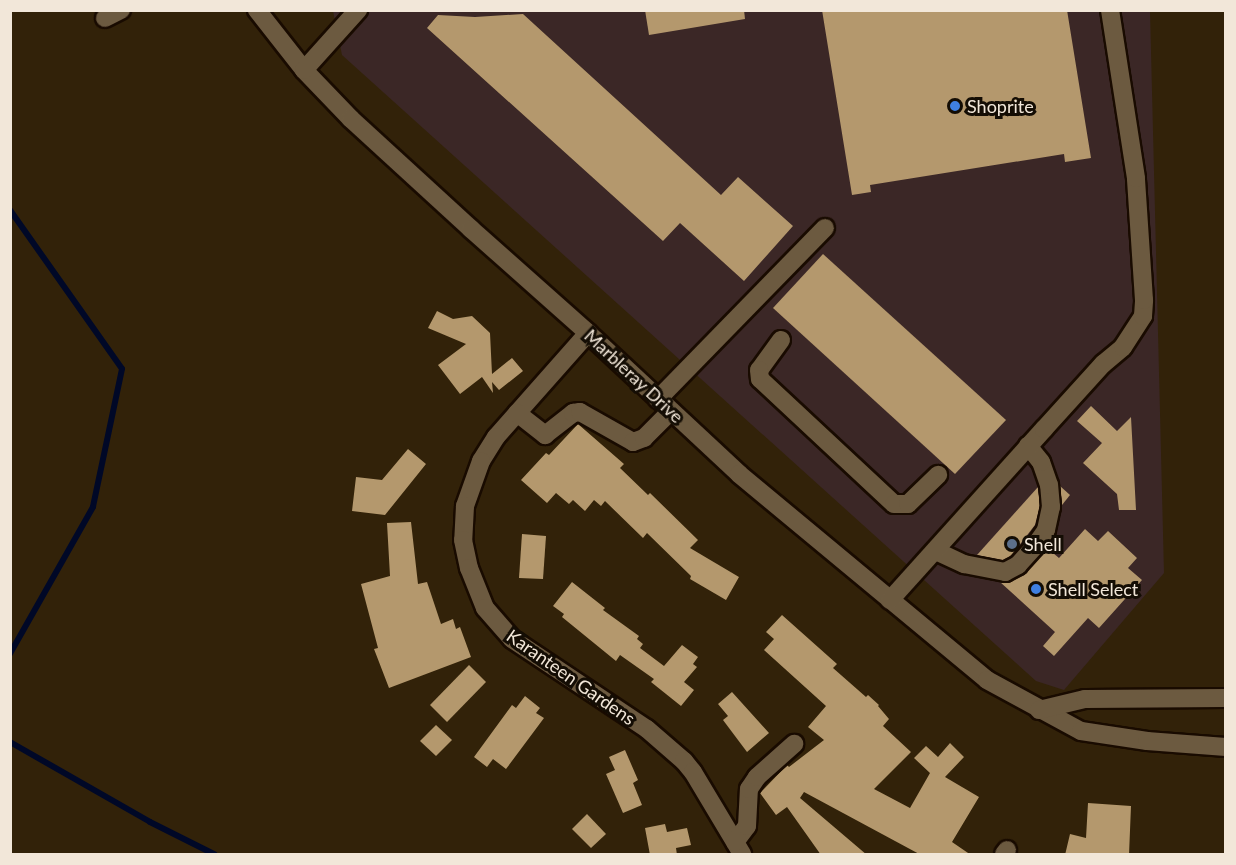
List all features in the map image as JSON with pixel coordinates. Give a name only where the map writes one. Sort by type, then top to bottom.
[{"type":"street","name":"Marbleray Drive","points":[[257,10],[304,70],[411,174],[588,333],[739,474],[987,680],[1081,731],[1147,741],[1226,747]]},
{"type":"street","points":[[304,70],[358,10]]},
{"type":"street","points":[[890,600],[1103,364],[1123,347],[1143,316],[1144,300],[1136,178],[1110,10]]},
{"type":"street","points":[[517,413],[545,435],[573,413],[580,412],[633,442],[644,438],[665,405],[825,228]]},
{"type":"street","name":"Karanteen Gardens","points":[[588,333],[496,437],[481,461],[465,506],[463,540],[469,568],[478,595],[493,620],[512,639],[647,729],[677,754],[693,772],[739,848]]},
{"type":"street","points":[[781,340],[759,370],[760,379],[894,504],[908,504],[938,475]]},
{"type":"street","points":[[936,551],[964,564],[989,571],[1005,572],[1018,565],[1035,546],[1046,530],[1051,507],[1049,485],[1041,462],[1028,446]]},
{"type":"street","points":[[1039,710],[1085,699],[1226,698]]},
{"type":"street","points":[[739,848],[747,826],[749,789],[757,777],[794,744]]},
{"type":"shaded area","points":[[333,11],[1150,11],[1164,573],[1064,690],[1036,681],[342,55]]},
{"type":"building","points":[[645,10],[744,10],[745,19],[649,35]]},
{"type":"building","points":[[822,10],[1067,10],[1091,158],[1065,162],[1064,154],[870,185],[871,192],[852,195]]},
{"type":"building","points":[[523,14],[721,195],[738,177],[793,226],[744,281],[680,223],[663,241],[427,28],[438,15],[475,17]]},
{"type":"building","points":[[823,254],[1006,420],[955,474],[773,308]]},
{"type":"building","points":[[437,311],[453,319],[472,316],[490,333],[492,374],[512,358],[523,371],[499,390],[492,382],[493,393],[482,377],[460,394],[438,365],[466,344],[428,328]]},
{"type":"building","points":[[1091,406],[1117,431],[1131,417],[1136,510],[1119,510],[1117,494],[1083,463],[1102,443],[1077,421]]},
{"type":"building","points":[[578,424],[624,464],[620,468],[648,495],[650,493],[698,540],[690,548],[739,577],[726,600],[690,579],[691,576],[647,533],[643,538],[605,501],[601,506],[594,500],[585,511],[573,500],[569,504],[556,493],[547,503],[521,480]]},
{"type":"building","points":[[408,449],[426,464],[385,515],[352,511],[356,477],[382,480]]},
{"type":"building","points":[[1060,486],[1070,495],[1062,505]]},
{"type":"building","points":[[1038,487],[1040,506],[1035,525],[1011,556],[1003,560],[977,555]]},
{"type":"building","points":[[411,522],[418,584],[427,582],[441,624],[453,619],[456,629],[460,627],[471,657],[389,688],[374,649],[378,648],[361,584],[390,576],[387,523]]},
{"type":"building","points":[[1085,529],[1098,541],[1108,531],[1137,558],[1128,568],[1142,580],[1099,628],[1088,618],[1054,656],[1043,646],[1055,632],[1000,582],[1010,582],[1024,575],[1047,548],[1059,558]]},
{"type":"building","points":[[522,534],[546,536],[543,579],[519,578]]},
{"type":"building","points":[[572,582],[605,608],[603,610],[639,636],[637,639],[643,644],[640,648],[664,666],[682,645],[698,657],[693,664],[697,667],[684,682],[694,690],[681,706],[651,682],[654,679],[620,655],[616,661],[562,617],[564,614],[553,606]]},
{"type":"building","points":[[782,615],[837,664],[833,668],[866,697],[868,695],[879,705],[889,719],[883,726],[911,752],[874,789],[910,808],[930,773],[914,758],[926,746],[938,757],[950,743],[964,757],[945,777],[979,797],[952,842],[971,855],[921,855],[804,792],[800,798],[867,855],[821,855],[787,807],[776,815],[760,793],[787,765],[789,767],[824,740],[808,727],[826,706],[764,650],[774,639],[766,632]]},
{"type":"building","points":[[469,665],[486,682],[447,722],[430,705]]},
{"type":"building","points":[[732,692],[769,733],[747,752],[723,720],[728,716],[718,704]]},
{"type":"building","points":[[525,696],[540,708],[536,713],[544,718],[506,769],[493,759],[487,767],[474,757],[512,705],[516,708]]},
{"type":"building","points":[[436,725],[452,740],[436,756],[420,741]]},
{"type":"building","points":[[625,750],[638,780],[633,783],[642,805],[623,813],[606,774],[615,770],[609,757]]},
{"type":"building","points":[[1088,803],[1131,806],[1129,855],[1065,855],[1070,834],[1086,838]]},
{"type":"building","points":[[587,814],[606,834],[591,848],[572,829]]},
{"type":"building","points":[[665,824],[667,832],[687,828],[691,845],[676,848],[677,855],[650,855],[645,828]]},
{"type":"waterway","points":[[10,210],[122,369],[93,507],[10,654]]},
{"type":"waterway","points":[[10,742],[150,822],[214,854]]},
{"type":"place","name":"Shoprite","points":[[955,106]]},
{"type":"place","name":"Shell","points":[[1012,544]]},
{"type":"place","name":"Shell Select","points":[[1036,589]]}]
